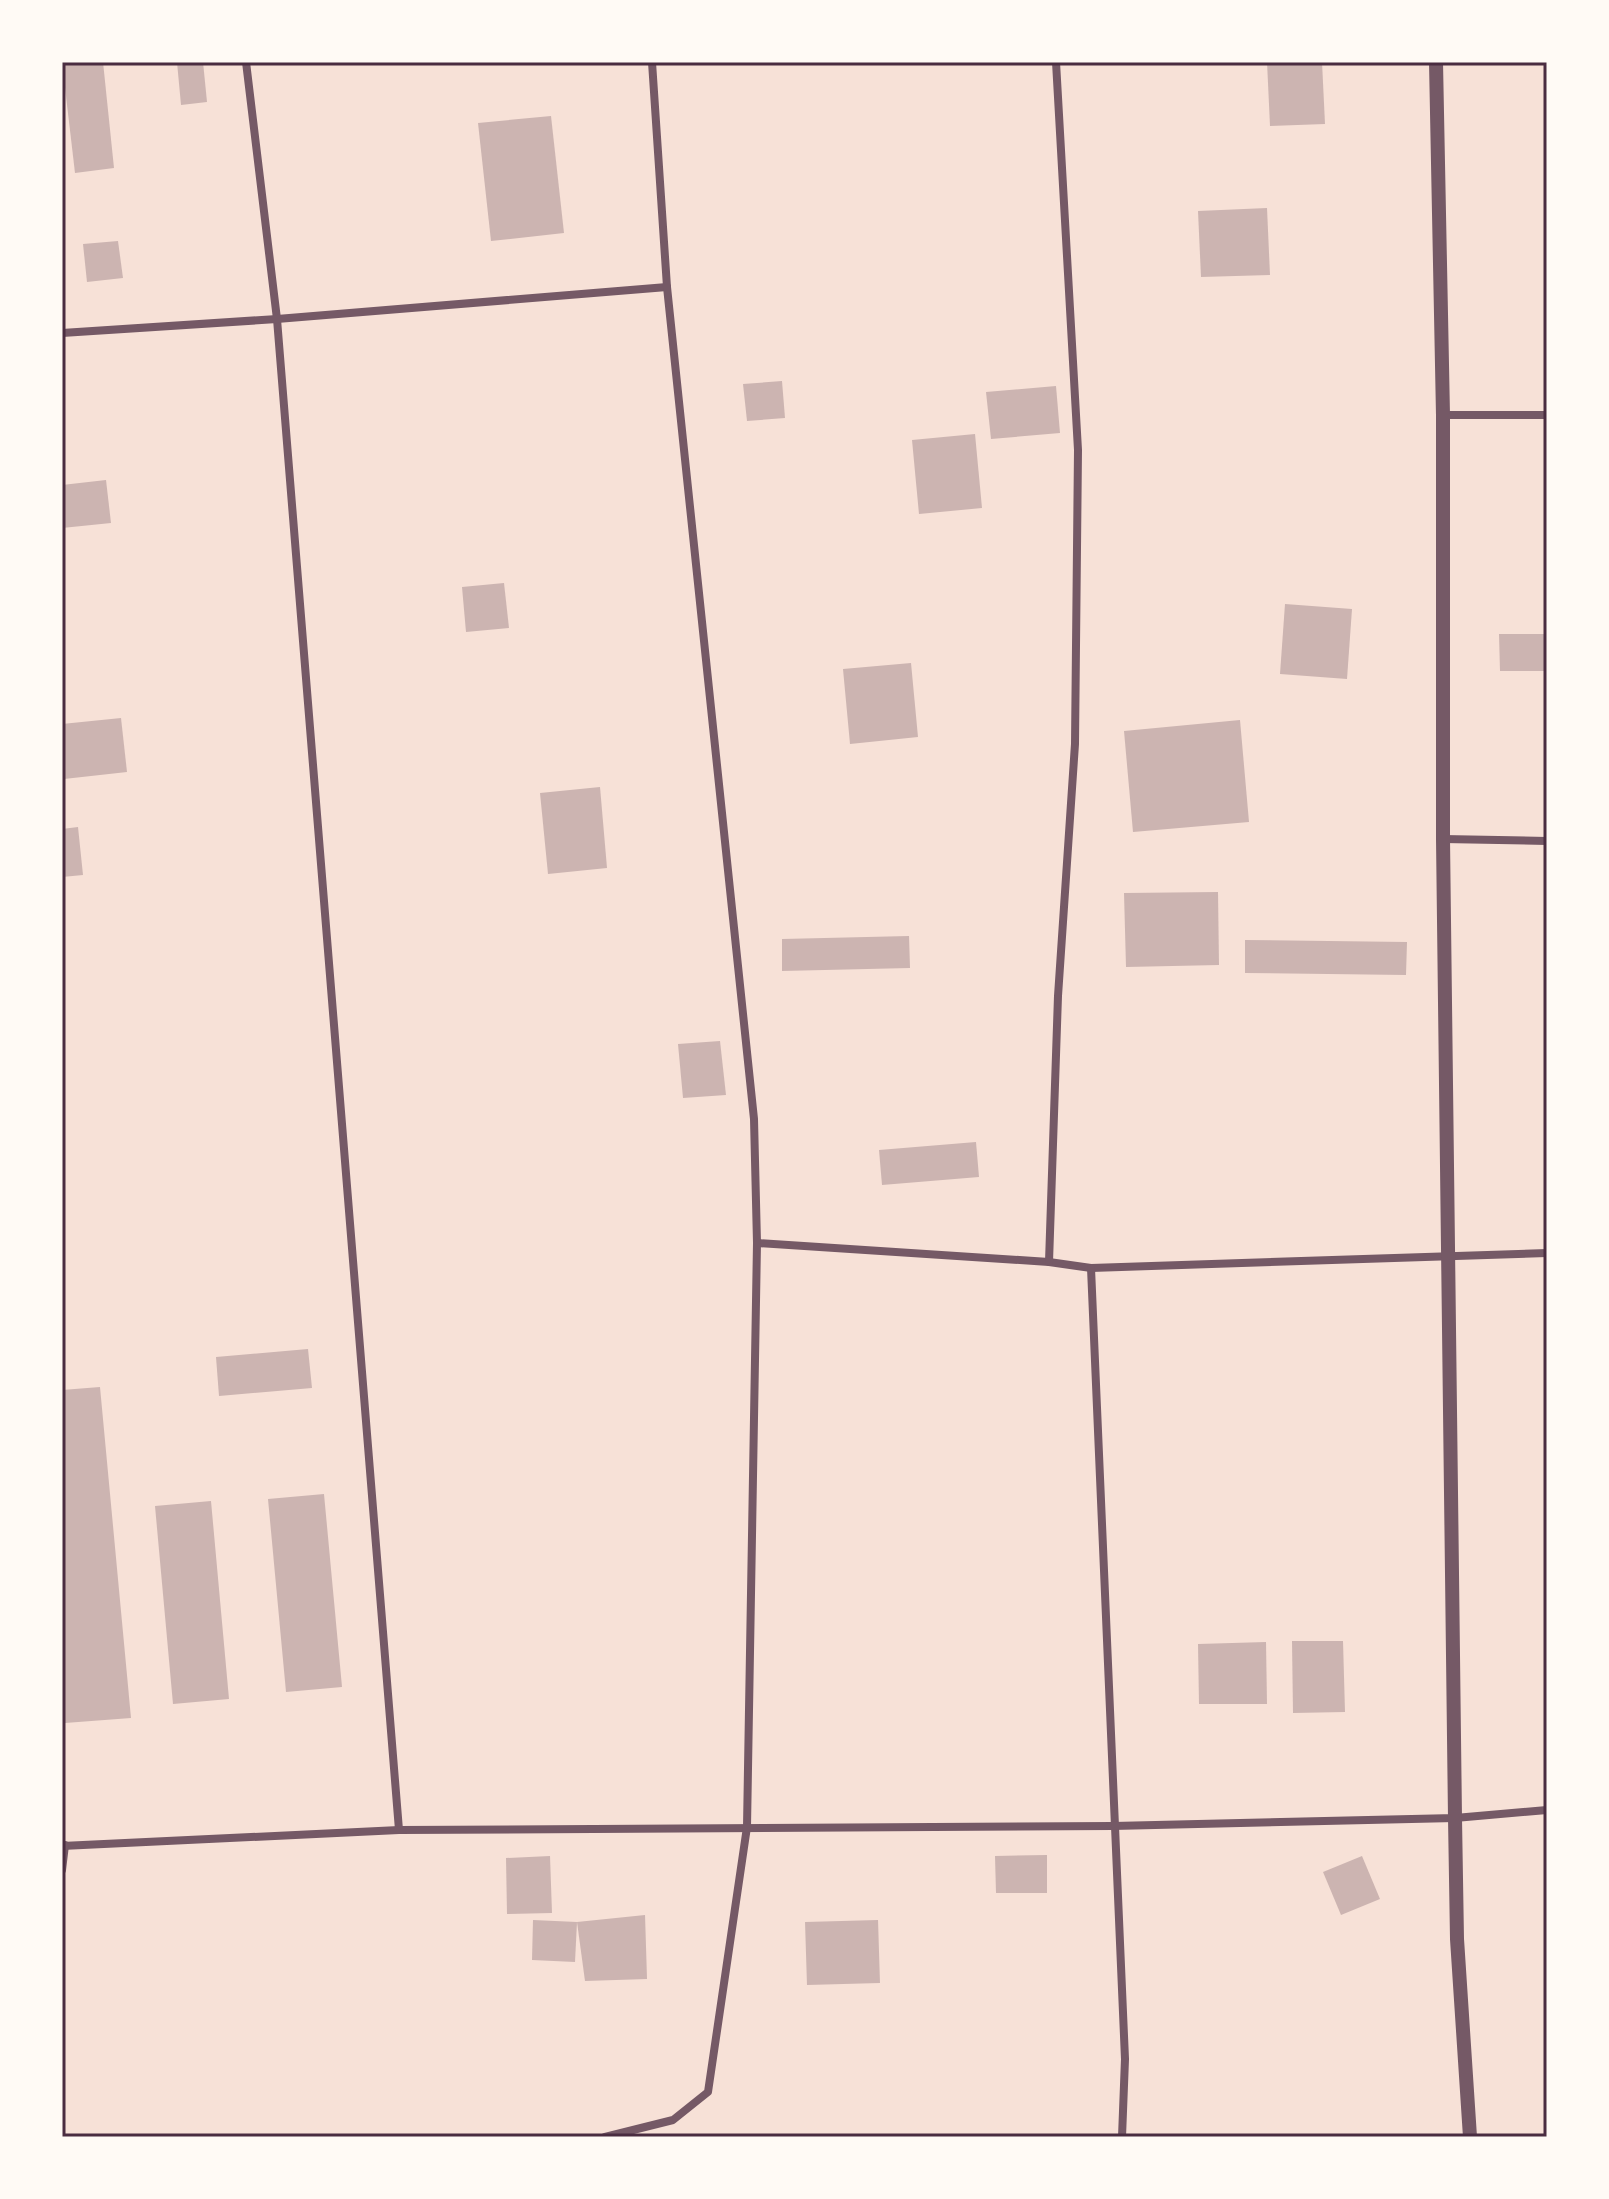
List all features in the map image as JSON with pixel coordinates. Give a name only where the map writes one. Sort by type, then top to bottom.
[{"type":"street","points":[[246,62],[277,319],[399,1830]]},
{"type":"street","points":[[605,2137],[673,2120],[708,2092],[747,1827],[757,1243],[754,1119],[667,287],[652,62]]},
{"type":"street","points":[[1049,1262],[1058,996],[1075,744],[1078,450],[1056,62]]},
{"type":"street","points":[[1436,62],[1443,415],[1443,839],[1455,1818],[1457,1939],[1470,2137]]},
{"type":"street","points":[[62,333],[667,287]]},
{"type":"street","points":[[1443,415],[1547,415]]},
{"type":"street","points":[[1443,839],[1547,841]]},
{"type":"street","points":[[757,1243],[1049,1262],[1091,1268],[1547,1253]]},
{"type":"street","points":[[1091,1268],[1125,2059],[1122,2137]]},
{"type":"street","points":[[62,1870],[64,1846],[399,1830],[1113,1826],[1455,1818],[1547,1810]]},
{"type":"building","points":[[62,62],[103,62],[114,168],[75,173]]},
{"type":"building","points":[[177,62],[203,62],[207,102],[181,105]]},
{"type":"building","points":[[1267,62],[1322,62],[1325,124],[1270,126]]},
{"type":"building","points":[[551,116],[564,233],[491,241],[478,123]]},
{"type":"building","points":[[1267,208],[1270,275],[1201,277],[1198,211]]},
{"type":"building","points":[[118,241],[123,278],[87,282],[83,244]]},
{"type":"building","points":[[782,381],[785,418],[747,421],[743,384]]},
{"type":"building","points":[[1056,386],[1060,433],[991,439],[986,392]]},
{"type":"building","points":[[975,434],[982,508],[919,514],[912,440]]},
{"type":"building","points":[[106,480],[111,523],[62,528],[62,485]]},
{"type":"building","points":[[504,583],[509,628],[466,632],[462,587]]},
{"type":"building","points":[[1285,604],[1352,609],[1347,679],[1280,674]]},
{"type":"building","points":[[1499,634],[1547,634],[1547,671],[1500,671]]},
{"type":"building","points":[[911,663],[918,737],[850,744],[843,669]]},
{"type":"building","points":[[121,718],[127,772],[64,779],[62,724]]},
{"type":"building","points":[[1240,720],[1249,822],[1133,832],[1124,731]]},
{"type":"building","points":[[600,787],[607,868],[548,874],[540,793]]},
{"type":"building","points":[[78,827],[83,875],[62,877],[62,829]]},
{"type":"building","points":[[1218,892],[1219,965],[1126,967],[1124,893]]},
{"type":"building","points":[[909,936],[910,968],[782,971],[782,939]]},
{"type":"building","points":[[1245,940],[1407,942],[1406,975],[1245,973]]},
{"type":"building","points":[[720,1041],[726,1095],[683,1098],[678,1044]]},
{"type":"building","points":[[976,1142],[979,1177],[882,1185],[879,1150]]},
{"type":"building","points":[[308,1349],[312,1388],[219,1396],[216,1357]]},
{"type":"building","points":[[100,1387],[131,1718],[65,1723],[62,1687],[62,1390]]},
{"type":"building","points":[[324,1494],[342,1687],[286,1692],[268,1499]]},
{"type":"building","points":[[211,1501],[229,1699],[173,1704],[155,1506]]},
{"type":"building","points":[[1292,1641],[1343,1641],[1345,1712],[1293,1713]]},
{"type":"building","points":[[1266,1642],[1267,1704],[1199,1704],[1198,1644]]},
{"type":"building","points":[[1047,1855],[1047,1893],[996,1893],[995,1856]]},
{"type":"building","points":[[550,1856],[552,1913],[507,1914],[506,1858]]},
{"type":"building","points":[[1362,1856],[1380,1899],[1341,1915],[1323,1872]]},
{"type":"building","points":[[645,1915],[647,1979],[585,1981],[577,1922]]},
{"type":"building","points":[[533,1920],[577,1922],[575,1962],[532,1960]]},
{"type":"building","points":[[878,1920],[880,1983],[807,1985],[805,1922]]}]
